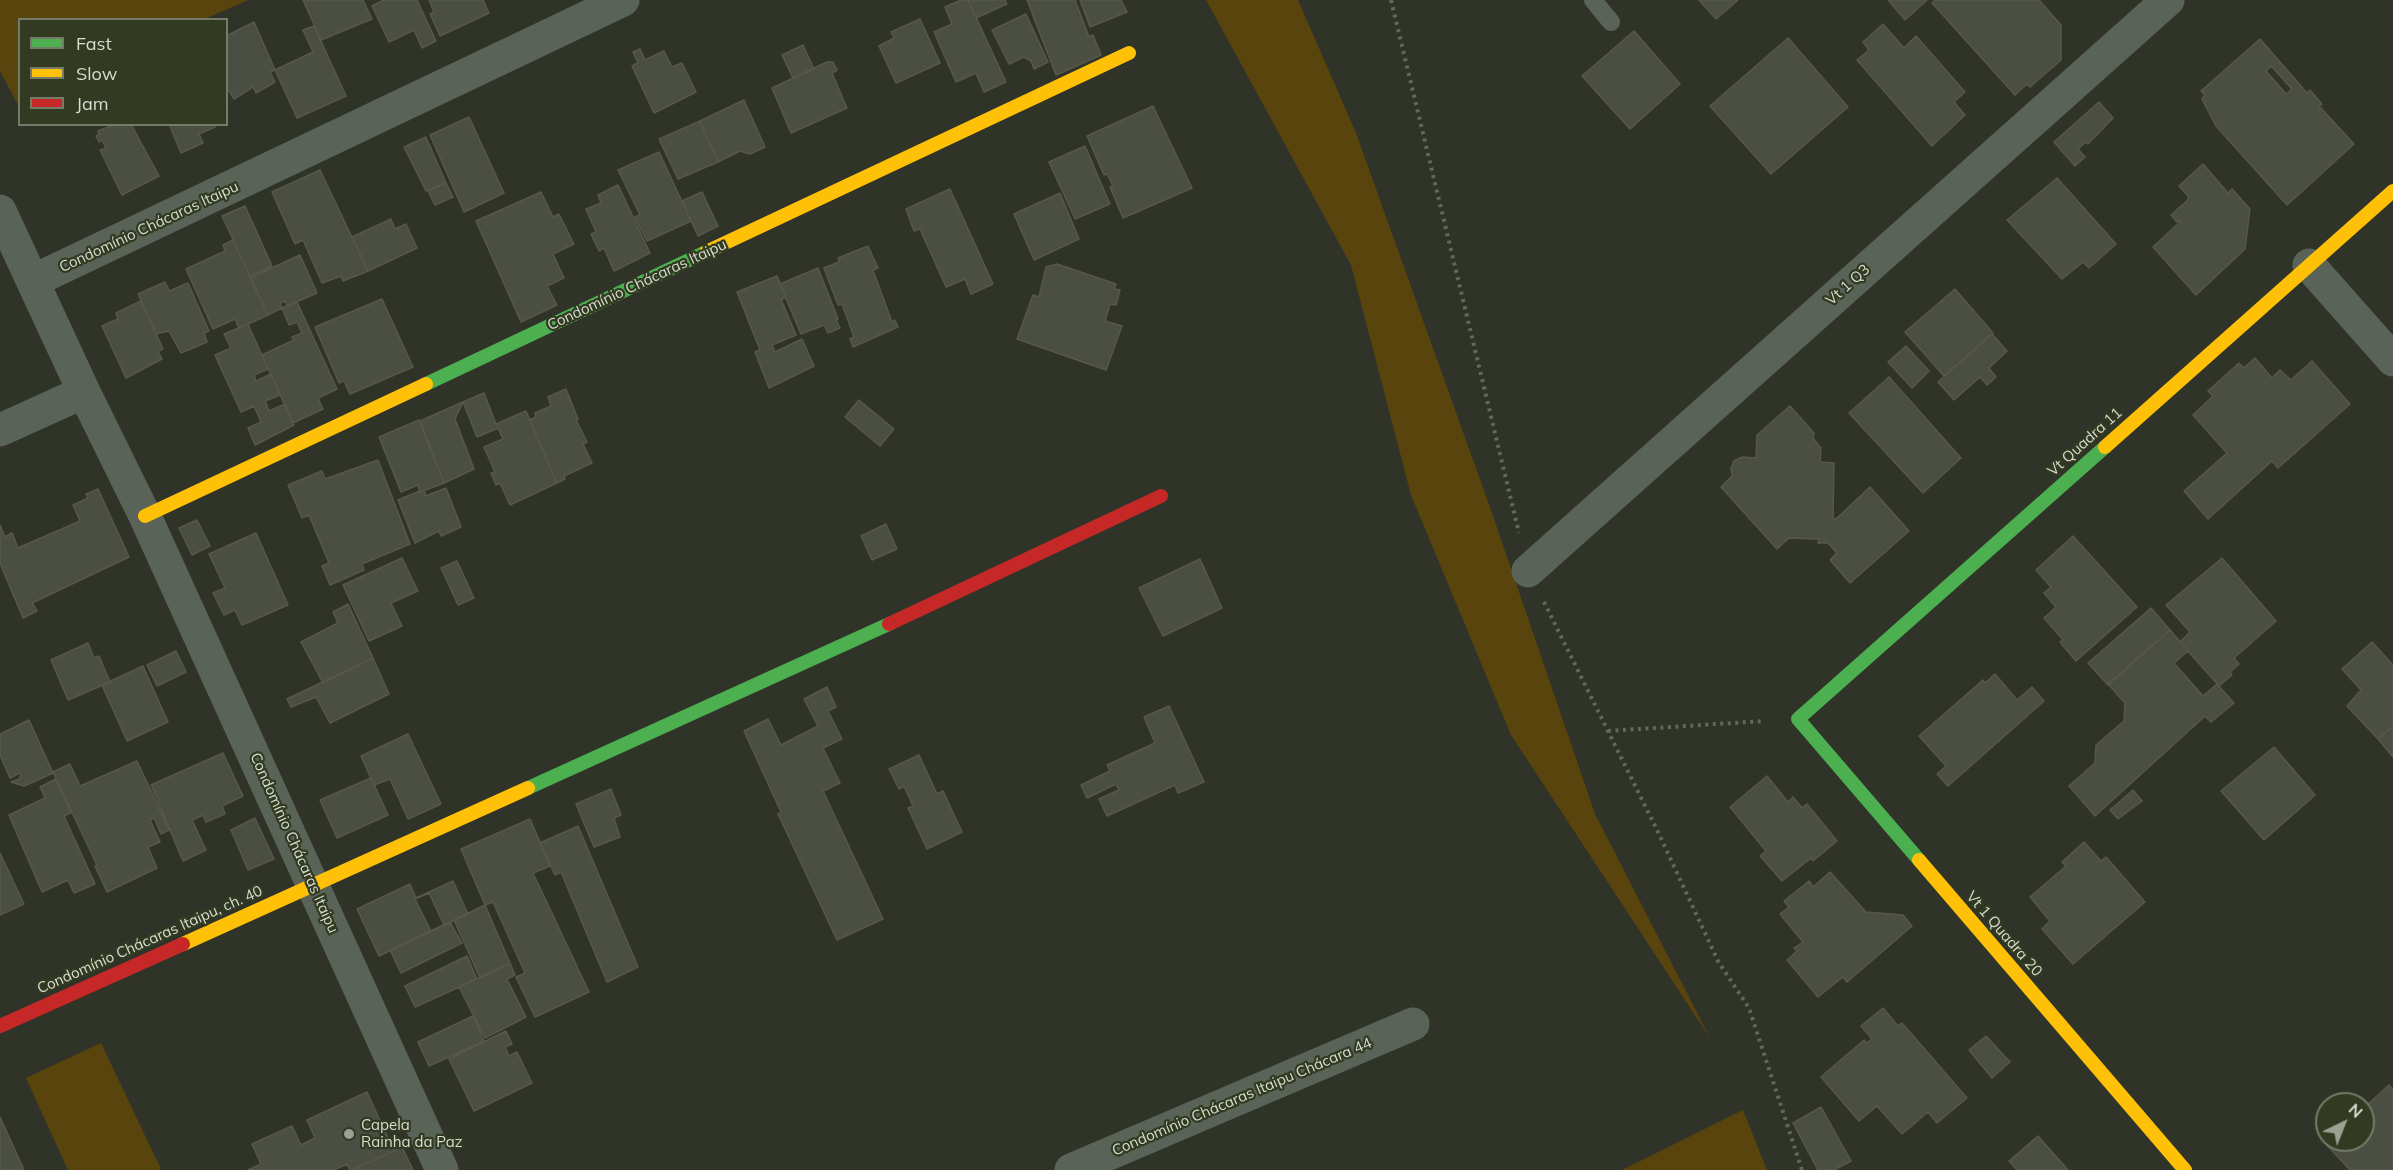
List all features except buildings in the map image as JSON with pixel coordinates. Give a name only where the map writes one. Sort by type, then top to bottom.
[{"type":"street","name":"Condomínio Chácaras Itaipu","points":[[33,281],[623,0]]},
{"type":"street","name":"Vt 1 Q3","points":[[1528,571],[2168,0]]},
{"type":"street","name":"Condomínio Chácaras Itaipu","points":[[145,516],[1129,53]]},
{"type":"street","name":"Vt Quadra 11","points":[[1798,718],[2393,191]]},
{"type":"street","name":"Condomínio Chácaras Itaipu","points":[[0,211],[84,392],[145,516],[442,1170]]},
{"type":"street","points":[[2309,266],[2393,360]]},
{"type":"street","points":[[0,430],[84,392]]},
{"type":"street","name":"Condomínio Chácaras Itaipu, ch. 40","points":[[0,1026],[790,670],[1161,496]]},
{"type":"street","name":"Vt 1 Quadra 20","points":[[1798,718],[2185,1170]]},
{"type":"street","name":"Condomínio Chácaras Itaipu Chácara 44","points":[[1071,1170],[1413,1024]]},
{"type":"lane","points":[[1593,0],[1611,22]]},
{"type":"path","points":[[1391,0],[1528,571],[1658,832],[1718,961],[1749,1008],[1802,1170]]},
{"type":"path","points":[[1608,731],[1798,718]]},
{"type":"shaded area","points":[[0,0],[248,0],[207,18],[18,18],[18,105],[0,71]]},
{"type":"shaded area","points":[[1206,0],[1298,0],[1356,133],[1492,513],[1595,814],[1710,1038],[1511,735],[1411,495],[1351,265]]},
{"type":"shaded area","points":[[101,1043],[161,1170],[68,1170],[26,1078]]},
{"type":"shaded area","points":[[1743,1110],[1767,1170],[1622,1170]]},
{"type":"traffic: fast","points":[[426,384],[706,252]]},
{"type":"traffic: fast","points":[[1919,860],[1798,719],[2105,447]]},
{"type":"traffic: fast","points":[[528,788],[889,624]]},
{"type":"traffic: slow","points":[[706,252],[1129,53]]},
{"type":"traffic: slow","points":[[2105,447],[2393,191]]},
{"type":"traffic: slow","points":[[145,516],[426,384]]},
{"type":"traffic: slow","points":[[183,944],[528,788]]},
{"type":"traffic: slow","points":[[1919,860],[2185,1170]]},
{"type":"traffic: jam","points":[[889,624],[1161,496]]},
{"type":"traffic: jam","points":[[0,1026],[183,944]]},
{"type":"place","name":"Capela Rainha da Paz","points":[[349,1134]]}]
